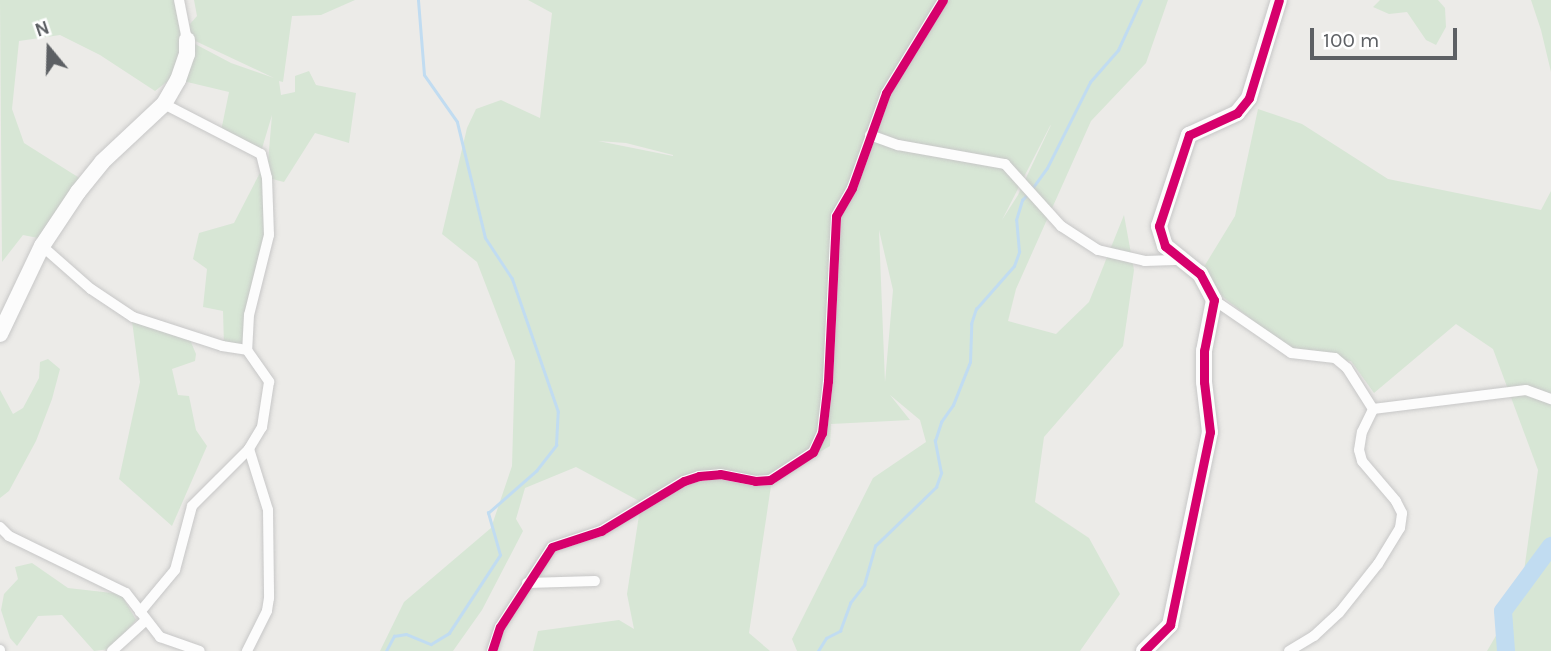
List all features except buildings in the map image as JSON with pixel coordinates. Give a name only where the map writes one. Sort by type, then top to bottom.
[{"type":"street","points":[[0,334],[43,246],[102,162],[164,104],[178,80],[187,54],[179,0]]},
{"type":"street","points":[[492,651],[500,627],[552,547],[601,531],[684,481],[719,474],[755,481],[770,480],[813,452],[822,433],[828,381],[836,216],[852,188],[886,93],[943,0]]},
{"type":"street","points":[[1279,0],[1249,98],[1237,113],[1189,135],[1159,226],[1165,246],[1200,274],[1214,300],[1291,353],[1335,358],[1347,368],[1373,410]]},
{"type":"street","points":[[112,651],[143,617],[175,570],[192,506],[249,449],[262,427],[269,382],[247,350],[249,315],[269,235],[267,178],[261,154],[164,104]]},
{"type":"street","points":[[870,135],[898,145],[1005,164],[1061,226],[1098,250],[1145,261],[1182,260]]},
{"type":"street","points":[[43,246],[90,289],[133,317],[222,346],[247,350]]},
{"type":"street","points":[[1144,651],[1170,625],[1176,604],[1210,432],[1204,382],[1204,351],[1214,300]]},
{"type":"street","points":[[1373,410],[1526,390],[1551,399]]},
{"type":"street","points":[[1289,651],[1314,636],[1339,614],[1378,564],[1400,528],[1402,513],[1362,461],[1359,450],[1362,432],[1373,410]]},
{"type":"street","points":[[247,651],[267,611],[270,567],[268,510],[249,449]]},
{"type":"street","points":[[0,527],[9,536],[126,593],[160,638],[200,651]]},
{"type":"street","points":[[527,583],[595,581]]},
{"type":"green space","points":[[0,0],[180,0],[181,42],[173,77],[155,91],[100,55],[60,35],[19,41],[12,109],[24,143],[81,179],[38,238],[23,235],[2,262]]},
{"type":"green space","points":[[194,0],[355,0],[321,15],[292,16],[283,82],[279,81],[281,95],[295,92],[295,76],[309,71],[316,85],[356,93],[349,143],[315,133],[284,182],[268,178],[268,227],[246,348],[224,346],[223,311],[203,307],[207,269],[193,259],[199,233],[234,223],[264,165],[267,174],[272,115],[260,155],[221,131],[229,92],[183,81],[195,44],[231,63],[274,78],[189,38],[190,24],[197,16]]},
{"type":"green space","points":[[528,0],[1168,0],[1146,63],[1091,121],[1016,289],[1008,321],[1056,334],[1089,302],[1124,215],[1134,270],[1123,346],[1044,437],[1035,502],[1089,538],[1120,594],[1080,651],[797,651],[792,639],[873,478],[926,442],[920,420],[890,395],[910,420],[831,424],[830,446],[772,479],[749,633],[770,651],[533,651],[538,631],[619,620],[634,629],[627,594],[641,502],[576,467],[525,488],[516,519],[523,531],[482,610],[453,651],[380,651],[404,602],[491,528],[512,466],[515,361],[477,262],[442,234],[467,128],[476,109],[501,100],[540,118],[552,13]],"holes":[[[1051,125],[1018,195],[1002,220]],[[598,141],[626,143],[673,156]],[[879,230],[893,290],[885,382]]]},
{"type":"green space","points":[[1380,0],[1438,0],[1445,8],[1446,27],[1436,45],[1426,40],[1407,12],[1389,14],[1373,7]]},
{"type":"green space","points":[[1531,0],[1551,0],[1551,72],[1541,30]]},
{"type":"green space","points":[[1258,109],[1302,124],[1388,179],[1541,210],[1551,191],[1551,651],[1487,651],[1521,593],[1538,470],[1493,349],[1456,324],[1374,393],[1351,361],[1294,353],[1223,297],[1202,270],[1235,216]]},
{"type":"green space","points":[[132,321],[188,335],[196,354],[195,361],[172,369],[178,395],[189,396],[196,430],[207,446],[172,526],[119,479],[140,382]]},
{"type":"green space","points":[[48,359],[60,369],[52,399],[36,441],[9,491],[0,498],[0,390],[13,414],[23,408],[39,378],[40,362]]},
{"type":"green space","points":[[32,563],[68,588],[121,594],[136,620],[110,649],[94,651],[62,615],[38,616],[17,646],[10,638],[1,610],[4,594],[18,579],[15,567]]},
{"type":"waterway","points":[[386,651],[394,636],[406,634],[431,644],[449,633],[500,555],[488,513],[536,471],[556,445],[558,412],[512,279],[485,238],[457,122],[424,75],[418,0]]},
{"type":"waterway","points":[[1031,190],[1047,168],[1090,82],[1118,50],[1141,0]]},
{"type":"waterway","points":[[818,651],[826,638],[840,631],[850,603],[864,585],[875,546],[936,487],[941,473],[935,441],[941,422],[953,405],[970,362],[971,324],[976,309],[1014,266],[1019,252],[1016,220],[1022,200],[1027,195]]},
{"type":"waterway","points":[[1506,651],[1503,611],[1551,546]]},
{"type":"cycle path","points":[[492,651],[500,627],[552,547],[601,531],[684,481],[720,474],[755,481],[770,480],[813,452],[822,433],[828,381],[836,216],[852,188],[886,93],[943,0]]},
{"type":"cycle path","points":[[1144,651],[1170,625],[1210,432],[1204,382],[1204,351],[1214,300],[1200,274],[1165,246],[1159,226],[1189,135],[1237,113],[1249,98],[1279,0]]}]
